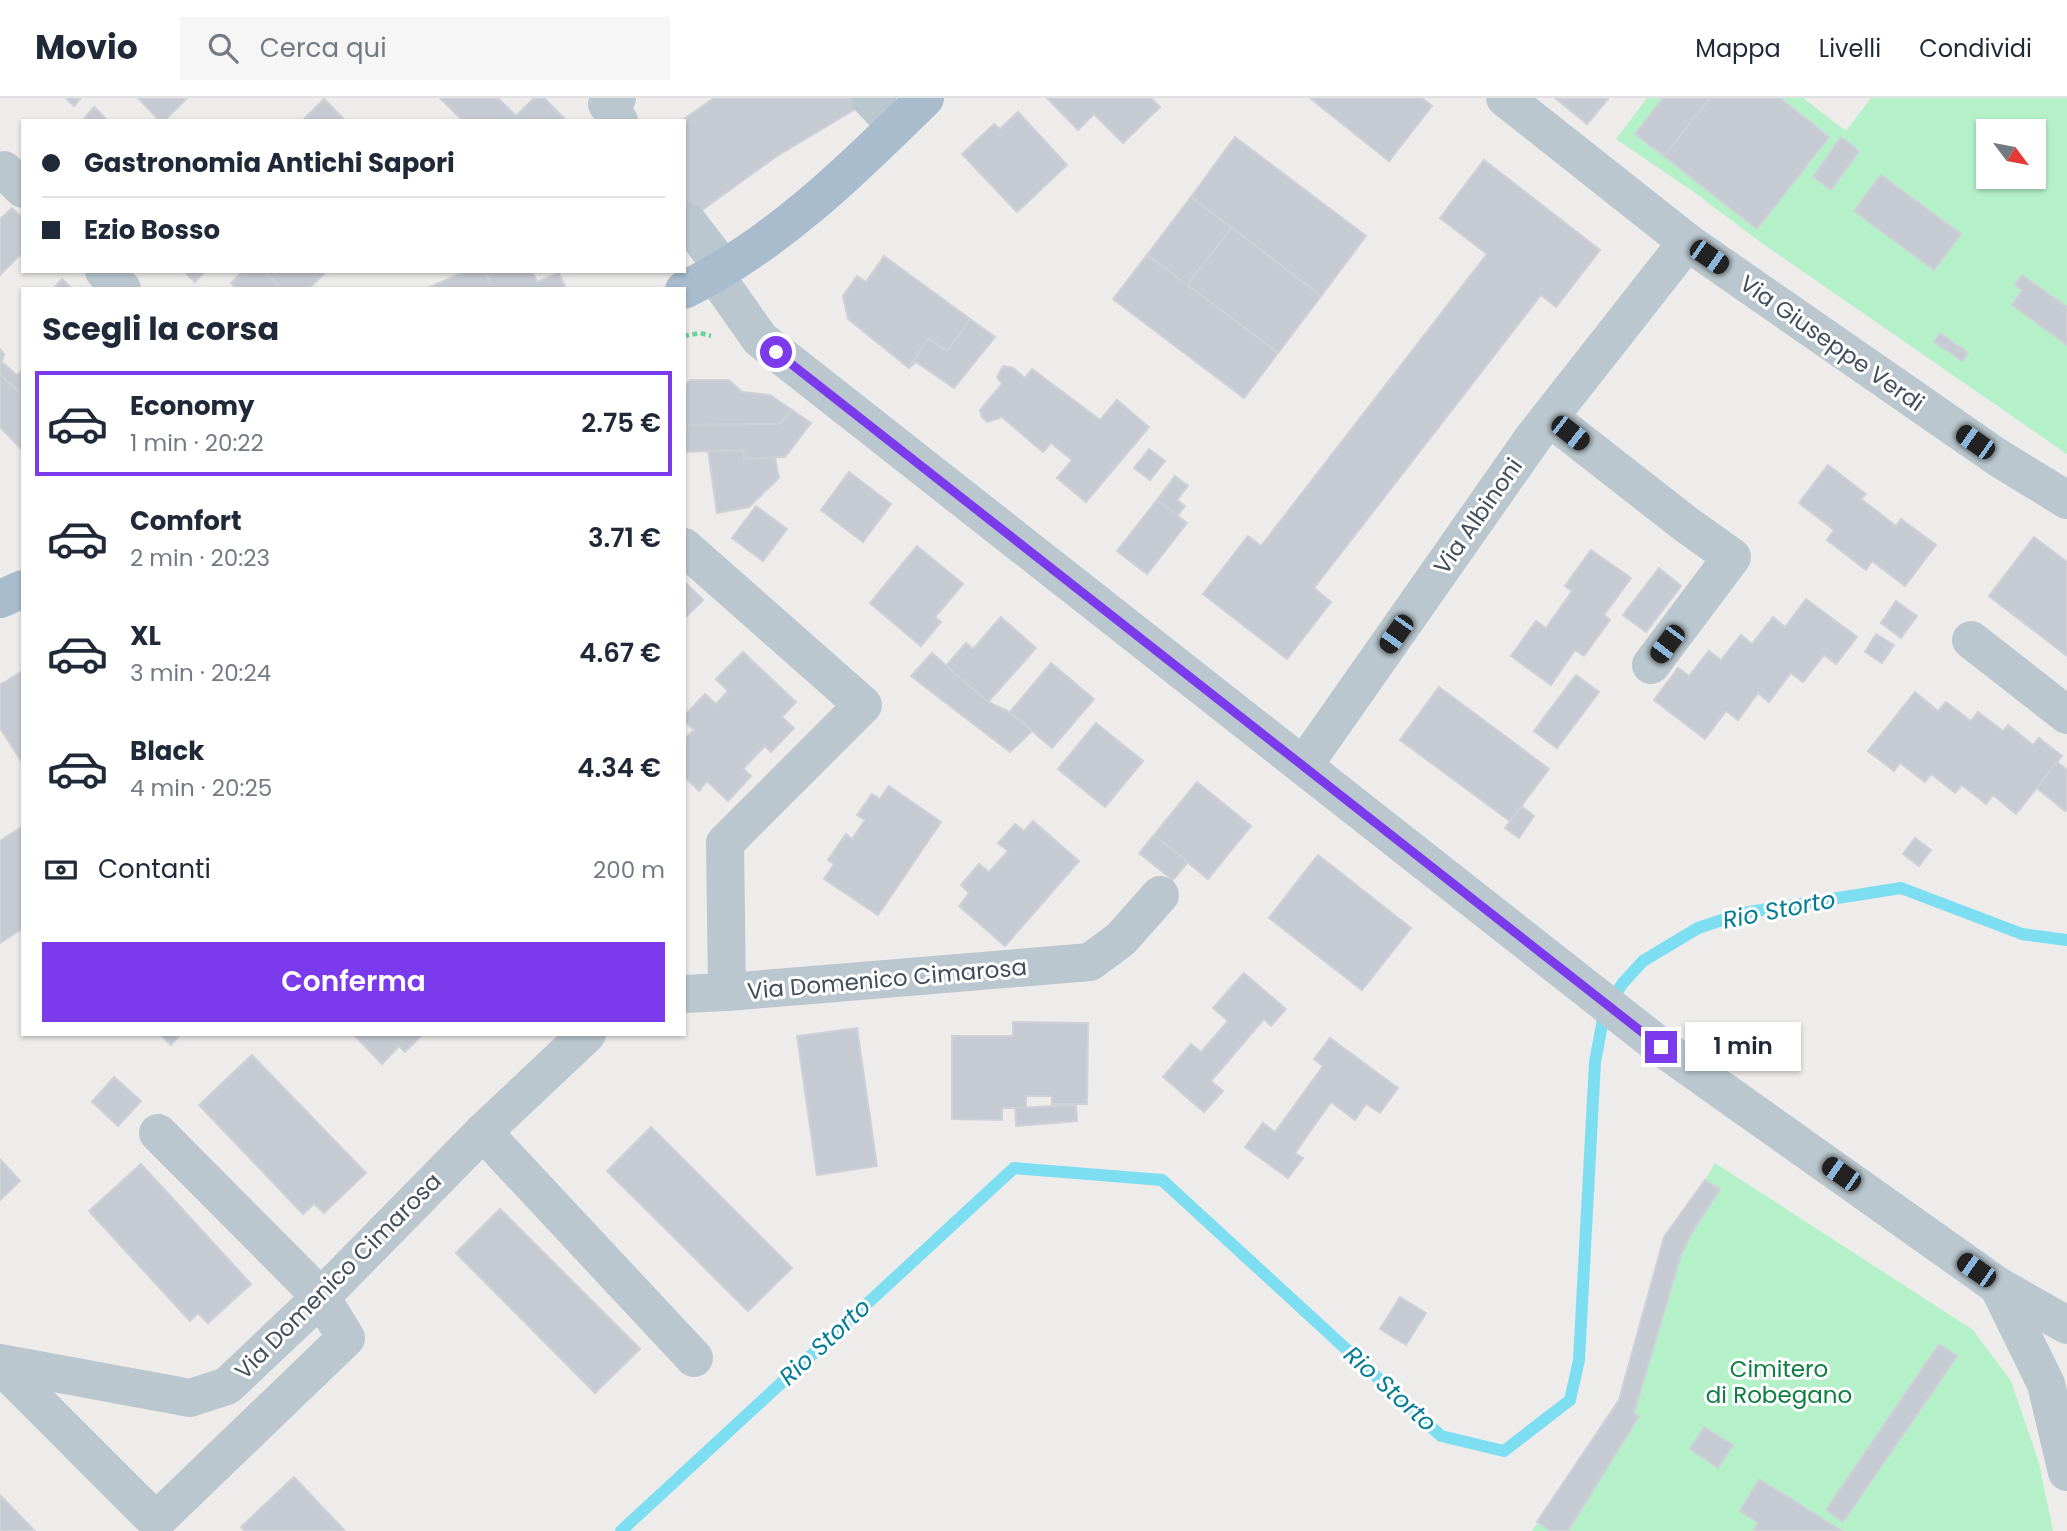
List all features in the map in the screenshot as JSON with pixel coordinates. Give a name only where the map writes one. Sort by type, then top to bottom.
[{"type":"main road","points":[[708,278],[817,199],[925,98]]},
{"type":"main road","points":[[0,599],[21,590]]},
{"type":"street","points":[[617,98],[607,104],[618,119]]},
{"type":"street","points":[[870,98],[896,126]]},
{"type":"street","name":"Via Giuseppe Verdi","points":[[1505,98],[1687,242],[1997,457],[2067,500]]},
{"type":"street","points":[[687,220],[708,278],[760,339],[1661,1047],[1998,1286],[2067,1325]]},
{"type":"street","name":"Via Albinoni","points":[[1304,765],[1533,438],[1687,242]]},
{"type":"street","points":[[106,273],[120,287]]},
{"type":"street","points":[[1550,418],[1732,557],[1651,666]]},
{"type":"street","points":[[686,549],[863,705],[724,843],[726,992]]},
{"type":"street","points":[[1971,640],[2067,715]]},
{"type":"street","name":"Via Domenico Cimarosa","points":[[686,994],[1090,962],[1121,939],[1160,895]]},
{"type":"street","name":"Via Domenico Cimarosa","points":[[0,1364],[190,1398],[227,1386],[320,1297],[483,1132],[585,1036]]},
{"type":"street","points":[[483,1132],[694,1358]]},
{"type":"street","points":[[0,1364],[151,1526],[346,1338],[320,1297],[158,1133]]},
{"type":"street","points":[[1998,1286],[2046,1384],[2067,1472]]},
{"type":"green space","points":[[1647,98],[1803,98],[1846,131],[1871,98],[2067,98],[2067,454],[1763,244],[1616,139]]},
{"type":"green space","name":"Cimitero di Robegano","points":[[1715,1163],[1973,1330],[2011,1381],[2039,1463],[2053,1531],[1532,1531],[1619,1400],[1705,1180]]},
{"type":"building","points":[[66,98],[81,98],[74,106]]},
{"type":"building","points":[[138,98],[187,98],[166,119],[158,119]]},
{"type":"building","points":[[440,98],[498,98],[516,116],[534,98],[544,98],[565,119],[461,119]]},
{"type":"building","points":[[714,98],[860,98],[864,104],[777,156],[686,222],[686,119],[684,119]]},
{"type":"building","points":[[1047,98],[1151,98],[1160,107],[1123,143],[1094,114],[1078,130]]},
{"type":"building","points":[[1310,98],[1422,98],[1432,106],[1389,161]]},
{"type":"building","points":[[1555,98],[1607,98],[1608,99],[1587,124]]},
{"type":"building","points":[[1663,98],[1710,98],[1664,156],[1635,134]]},
{"type":"building","points":[[1710,98],[1780,98],[1829,137],[1757,229],[1664,156]]},
{"type":"building","points":[[324,99],[343,118],[342,119],[304,119]]},
{"type":"building","points":[[94,107],[106,119],[84,119]]},
{"type":"building","points":[[1018,112],[1067,165],[1017,212],[962,154],[994,124],[1000,129]]},
{"type":"building","points":[[1235,137],[1366,236],[1321,296],[1191,197]]},
{"type":"building","points":[[1841,137],[1859,151],[1831,190],[1813,177]]},
{"type":"building","points":[[1484,160],[1600,250],[1556,307],[1541,295],[1314,588],[1331,602],[1287,659],[1203,594],[1248,536],[1261,546],[1487,254],[1440,218]]},
{"type":"building","points":[[1881,175],[1961,234],[1934,270],[1854,211]]},
{"type":"building","points":[[1191,197],[1232,228],[1187,285],[1147,255]]},
{"type":"building","points":[[12,208],[21,216],[21,254],[0,275],[0,219]]},
{"type":"building","points":[[1232,228],[1321,296],[1278,353],[1187,285]]},
{"type":"building","points":[[1147,255],[1278,353],[1244,398],[1113,299]]},
{"type":"building","points":[[884,256],[970,319],[947,351],[928,338],[909,368],[848,319],[843,296],[857,276],[866,282]]},
{"type":"building","points":[[186,273],[203,273],[195,282]]},
{"type":"building","points":[[241,273],[267,273],[279,287],[234,287],[231,283]]},
{"type":"building","points":[[267,273],[325,273],[310,287],[279,287]]},
{"type":"building","points":[[462,273],[486,273],[491,287],[430,287]]},
{"type":"building","points":[[486,273],[533,273],[537,282],[559,273],[565,287],[491,287]]},
{"type":"building","points":[[2022,275],[2067,307],[2067,345],[2012,305],[2022,290],[2015,285]]},
{"type":"building","points":[[62,279],[70,287],[55,287]]},
{"type":"building","points":[[970,319],[995,337],[954,388],[916,362],[909,368],[928,338],[947,351]]},
{"type":"building","points":[[1940,333],[1968,353],[1962,361],[1934,342]]},
{"type":"building","points":[[0,349],[4,354],[2,362],[17,375],[21,372],[21,394],[0,374]]},
{"type":"building","points":[[1003,366],[1013,368],[1025,378],[1032,369],[1100,420],[1117,400],[1149,427],[1086,502],[1057,478],[1072,460],[1051,443],[1043,452],[1002,417],[987,422],[982,417],[980,410],[1002,384],[997,377]]},
{"type":"building","points":[[0,374],[21,394],[21,449],[0,427]]},
{"type":"building","points":[[690,380],[729,380],[742,392],[770,395],[792,410],[780,424],[686,425],[686,385]]},
{"type":"building","points":[[792,410],[811,423],[785,457],[744,459],[743,450],[686,452],[686,425],[780,424]]},
{"type":"building","points":[[1149,449],[1165,461],[1150,480],[1134,468]]},
{"type":"building","points":[[743,450],[744,459],[775,458],[779,478],[749,507],[717,513],[708,451]]},
{"type":"building","points":[[1828,465],[1866,494],[1861,499],[1896,526],[1901,519],[1936,545],[1905,586],[1872,561],[1866,570],[1827,540],[1834,530],[1799,503]]},
{"type":"building","points":[[849,472],[891,504],[863,542],[821,510]]},
{"type":"building","points":[[1175,476],[1188,486],[1177,500],[1185,506],[1177,516],[1157,500]]},
{"type":"building","points":[[1157,500],[1187,523],[1147,574],[1117,551]]},
{"type":"building","points":[[756,506],[787,529],[763,561],[732,538]]},
{"type":"building","points":[[2034,537],[2067,562],[2067,656],[1989,596]]},
{"type":"building","points":[[917,546],[963,584],[935,617],[941,622],[921,646],[870,603]]},
{"type":"building","points":[[1591,550],[1631,578],[1604,615],[1610,620],[1584,656],[1575,650],[1551,685],[1511,656],[1536,621],[1546,628],[1572,591],[1565,586]]},
{"type":"building","points":[[1659,568],[1681,586],[1646,632],[1623,615]]},
{"type":"building","points":[[686,583],[703,600],[686,615]]},
{"type":"building","points":[[1806,599],[1857,637],[1836,664],[1824,655],[1803,682],[1791,673],[1769,702],[1758,693],[1738,720],[1726,711],[1705,739],[1654,700],[1678,668],[1689,676],[1709,651],[1721,660],[1741,635],[1752,644],[1773,617],[1785,627]]},
{"type":"building","points":[[1896,601],[1917,616],[1901,638],[1881,623]]},
{"type":"building","points":[[1001,617],[1036,648],[988,702],[946,666],[966,643],[973,649]]},
{"type":"building","points":[[1876,634],[1894,645],[1882,663],[1865,652]]},
{"type":"building","points":[[743,652],[796,702],[782,717],[794,728],[771,752],[765,746],[743,769],[751,776],[728,801],[707,781],[699,791],[686,778],[686,738],[694,730],[686,722],[686,714],[705,694],[716,704],[728,691],[716,679]]},
{"type":"building","points":[[932,653],[988,702],[1010,712],[1032,731],[1010,752],[911,676]]},
{"type":"building","points":[[1051,663],[1094,699],[1052,748],[1010,712]]},
{"type":"building","points":[[21,672],[21,761],[0,728],[0,685]]},
{"type":"building","points":[[1576,675],[1599,692],[1557,748],[1534,731]]},
{"type":"building","points":[[1439,687],[1549,769],[1510,821],[1400,740]]},
{"type":"building","points":[[1915,692],[1938,711],[1946,702],[1971,721],[1978,712],[2003,731],[2008,725],[2033,745],[2039,738],[2062,756],[2016,814],[1993,795],[1986,804],[1962,785],[1955,793],[1931,774],[1925,782],[1900,763],[1894,771],[1868,751]]},
{"type":"building","points":[[1096,723],[1143,761],[1105,807],[1058,769]]},
{"type":"building","points":[[2057,762],[2067,770],[2065,811],[2037,788]]},
{"type":"building","points":[[1197,782],[1251,826],[1208,879],[1154,835]]},
{"type":"building","points":[[889,786],[941,822],[878,915],[824,879],[834,864],[828,860],[846,834],[852,839],[865,820],[857,815],[872,794],[880,799]]},
{"type":"building","points":[[1521,806],[1534,816],[1519,838],[1505,828]]},
{"type":"building","points":[[1033,821],[1079,861],[1005,946],[959,906],[969,893],[961,885],[979,864],[989,872],[1008,851],[998,843],[1015,824],[1024,831]]},
{"type":"building","points":[[21,830],[21,929],[0,943],[0,841]]},
{"type":"building","points":[[1154,835],[1188,862],[1173,880],[1139,853]]},
{"type":"building","points":[[1915,838],[1931,850],[1919,866],[1903,854]]},
{"type":"building","points":[[1318,855],[1411,928],[1362,990],[1269,918]]},
{"type":"building","points":[[1244,973],[1286,1009],[1271,1026],[1264,1019],[1211,1081],[1223,1091],[1204,1112],[1163,1077],[1191,1044],[1201,1052],[1228,1021],[1213,1008]]},
{"type":"building","points":[[1013,1022],[1088,1023],[1087,1104],[1052,1104],[1052,1096],[1026,1096],[1026,1108],[1002,1108],[1002,1120],[952,1119],[952,1036],[1013,1036]]},
{"type":"building","points":[[857,1028],[877,1166],[817,1175],[797,1036]]},
{"type":"building","points":[[162,1036],[179,1036],[171,1045]]},
{"type":"building","points":[[355,1036],[421,1036],[405,1052],[399,1046],[382,1064]]},
{"type":"building","points":[[1330,1038],[1398,1088],[1380,1113],[1366,1104],[1355,1120],[1331,1102],[1295,1153],[1303,1158],[1288,1178],[1245,1147],[1263,1123],[1275,1132],[1323,1066],[1314,1059]]},
{"type":"building","points":[[252,1055],[366,1173],[324,1213],[314,1204],[303,1214],[199,1105]]},
{"type":"building","points":[[114,1077],[141,1101],[118,1126],[92,1102]]},
{"type":"building","points":[[1076,1105],[1077,1121],[1016,1126],[1015,1108]]},
{"type":"building","points":[[651,1127],[792,1268],[748,1311],[607,1171]]},
{"type":"building","points":[[0,1159],[20,1181],[0,1200]]},
{"type":"building","points":[[141,1164],[251,1284],[208,1323],[198,1313],[190,1321],[89,1211]]},
{"type":"building","points":[[1705,1180],[1720,1189],[1681,1255],[1634,1413],[1639,1416],[1568,1531],[1551,1531],[1537,1522],[1619,1400],[1664,1237]]},
{"type":"building","points":[[500,1209],[640,1349],[595,1393],[456,1253]]},
{"type":"building","points":[[1400,1297],[1426,1313],[1406,1345],[1380,1329]]},
{"type":"building","points":[[1939,1344],[1957,1356],[1843,1522],[1826,1510]]},
{"type":"building","points":[[1704,1427],[1733,1445],[1718,1468],[1690,1449]]},
{"type":"building","points":[[294,1477],[345,1531],[245,1531],[241,1527]]},
{"type":"building","points":[[1759,1479],[1842,1531],[1757,1531],[1754,1529],[1758,1523],[1740,1511]]},
{"type":"building","points":[[0,1495],[35,1531],[0,1531]]},
{"type":"waterway","name":"Rio Storto","points":[[621,1531],[1014,1168],[1162,1180],[1441,1436],[1504,1451],[1570,1400],[1579,1360],[1595,1062],[1604,1014],[1622,984],[1643,961],[1698,928],[1743,913],[1901,888],[2022,934],[2067,940]]},
{"type":"route","points":[[776,352],[1661,1047]]}]
